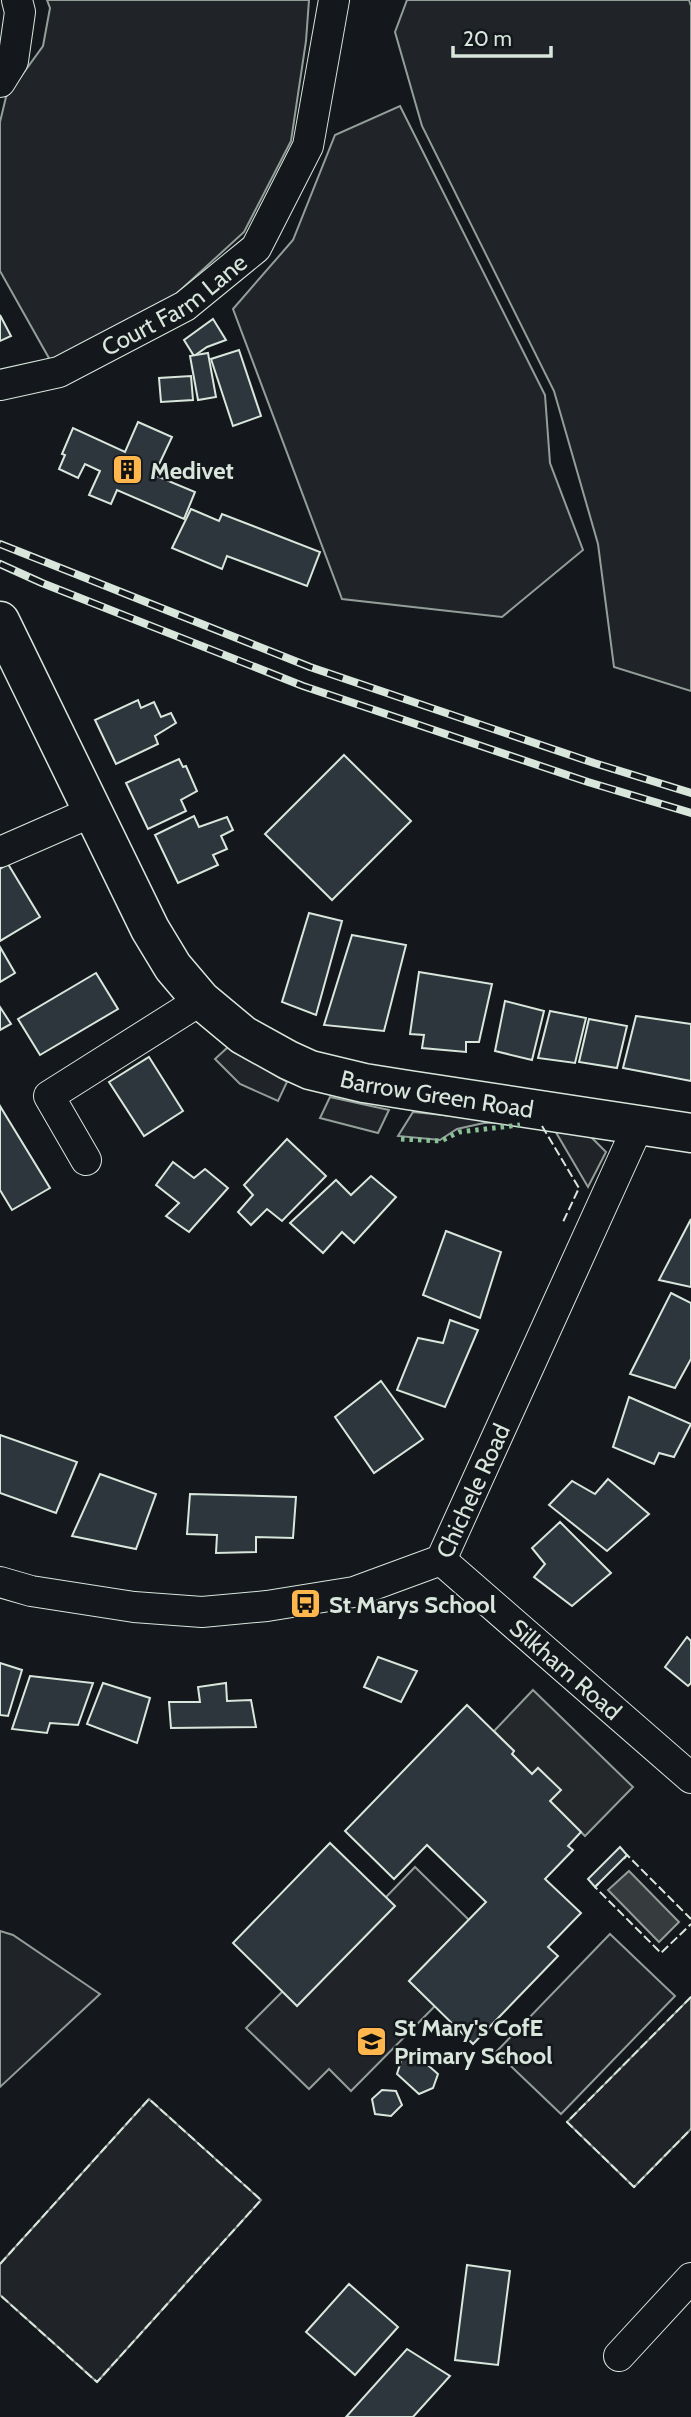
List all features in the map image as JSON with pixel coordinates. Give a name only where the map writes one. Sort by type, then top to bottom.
[{"type":"street","points":[[0,82],[13,61],[20,12],[17,0]]},
{"type":"street","name":"Court Farm Lane","points":[[0,385],[59,372],[185,306],[256,248],[309,146],[334,0]]},
{"type":"street","name":"Barrow Green Road","points":[[0,621],[150,929],[173,967],[201,1000],[243,1035],[310,1070],[397,1088],[691,1133]]},
{"type":"street","points":[[0,852],[94,811]]},
{"type":"street","points":[[86,1160],[49,1096],[201,1000]]},
{"type":"street","name":"Chichele Road","points":[[0,1582],[31,1591],[134,1607],[202,1612],[267,1606],[354,1592],[441,1560],[639,1124]]},
{"type":"street","name":"Silkham Road","points":[[441,1560],[691,1778]]},
{"type":"street","points":[[620,2356],[691,2278]]},
{"type":"shaded area","points":[[47,0],[309,0],[306,41],[291,141],[244,232],[174,296],[54,367],[0,271],[0,122],[6,97],[43,46],[50,8]]},
{"type":"shaded area","points":[[407,0],[689,0],[691,691],[614,667],[598,544],[554,391],[422,126],[395,32]]},
{"type":"shaded area","points":[[400,106],[545,395],[550,463],[583,550],[502,617],[342,599],[233,309],[293,240],[335,135]]},
{"type":"shaded area","points":[[228,1047],[287,1082],[278,1101],[240,1084],[215,1059]]},
{"type":"shaded area","points":[[330,1097],[389,1110],[378,1133],[320,1118]]},
{"type":"shaded area","points":[[413,1112],[512,1122],[484,1123],[457,1129],[440,1140],[398,1136]]},
{"type":"shaded area","points":[[554,1129],[589,1135],[606,1152],[588,1187]]},
{"type":"shaded area","points":[[533,1690],[633,1787],[585,1836],[550,1801],[560,1790],[538,1768],[532,1774],[494,1731]]},
{"type":"shaded area","points":[[415,1867],[469,1920],[409,1981],[435,2006],[351,2091],[329,2069],[309,2089],[246,2028],[283,1991],[303,1999],[394,1907],[386,1897]]},
{"type":"shaded area","points":[[629,1871],[679,1922],[659,1942],[608,1890]]},
{"type":"shaded area","points":[[0,1931],[13,1935],[100,1994],[0,2087]]},
{"type":"shaded area","points":[[610,1934],[675,1996],[561,2114],[496,2052]]},
{"type":"shaded area","points":[[691,1997],[691,2129],[634,2187],[567,2122]]},
{"type":"shaded area","points":[[149,2099],[261,2200],[97,2382],[0,2295],[0,2264]]},
{"type":"building","points":[[0,315],[11,336],[0,341]]},
{"type":"building","points":[[213,319],[226,340],[207,347],[194,356],[184,340]]},
{"type":"building","points":[[239,350],[261,416],[233,426],[211,359]]},
{"type":"building","points":[[208,353],[216,397],[198,400],[190,356]]},
{"type":"building","points":[[191,376],[193,400],[161,402],[159,378]]},
{"type":"building","name":"Medivet","points":[[138,422],[172,437],[154,475],[195,492],[184,519],[117,490],[111,504],[89,495],[100,471],[85,464],[78,478],[59,469],[73,428],[125,452]]},
{"type":"building","points":[[191,509],[219,521],[222,514],[320,552],[307,586],[227,556],[222,569],[172,548]]},
{"type":"building","points":[[138,700],[141,708],[154,702],[161,717],[171,713],[176,723],[155,736],[158,744],[116,764],[95,720]]},
{"type":"building","points":[[344,755],[411,821],[332,900],[265,834]]},
{"type":"building","points":[[179,759],[183,767],[186,766],[197,791],[181,800],[186,811],[148,829],[126,783]]},
{"type":"building","points":[[194,816],[199,827],[227,817],[233,830],[221,836],[227,849],[213,855],[218,865],[178,883],[155,835]]},
{"type":"building","points":[[8,864],[40,917],[0,941],[0,869]]},
{"type":"building","points":[[309,913],[342,921],[316,1015],[282,1002]]},
{"type":"building","points":[[352,935],[406,945],[384,1031],[324,1025]]},
{"type":"building","points":[[0,947],[15,973],[0,982]]},
{"type":"building","points":[[419,972],[492,984],[479,1042],[466,1042],[466,1052],[422,1048],[424,1035],[410,1034]]},
{"type":"building","points":[[96,973],[118,1009],[40,1055],[18,1019]]},
{"type":"building","points":[[505,1001],[544,1011],[532,1060],[495,1051]]},
{"type":"building","points":[[0,1007],[11,1024],[0,1030]]},
{"type":"building","points":[[550,1011],[586,1018],[575,1063],[538,1058]]},
{"type":"building","points":[[636,1016],[691,1024],[691,1081],[623,1068]]},
{"type":"building","points":[[589,1019],[627,1026],[617,1068],[579,1062]]},
{"type":"building","points":[[149,1057],[183,1111],[144,1136],[109,1082]]},
{"type":"building","points":[[0,1106],[50,1188],[12,1210],[0,1190]]},
{"type":"building","points":[[287,1139],[326,1176],[282,1221],[267,1209],[251,1225],[238,1212],[253,1195],[244,1185]]},
{"type":"building","points":[[173,1162],[194,1178],[205,1169],[228,1188],[189,1232],[166,1216],[179,1203],[156,1185]]},
{"type":"building","points":[[371,1176],[396,1197],[354,1243],[342,1232],[323,1253],[290,1223],[336,1180],[351,1195]]},
{"type":"building","points":[[691,1219],[691,1287],[659,1280]]},
{"type":"building","points":[[446,1231],[501,1252],[480,1318],[423,1295]]},
{"type":"building","points":[[671,1293],[691,1303],[691,1359],[675,1388],[630,1374]]},
{"type":"building","points":[[450,1320],[478,1330],[445,1407],[397,1390],[418,1338],[443,1343]]},
{"type":"building","points":[[381,1381],[423,1439],[374,1473],[335,1417]]},
{"type":"building","points":[[629,1397],[691,1424],[674,1457],[659,1453],[654,1464],[613,1447]]},
{"type":"building","points":[[0,1435],[77,1462],[56,1513],[0,1493]]},
{"type":"building","points":[[100,1474],[156,1494],[136,1549],[72,1536]]},
{"type":"building","points":[[608,1479],[649,1514],[607,1551],[549,1505],[572,1481],[595,1494]]},
{"type":"building","points":[[190,1494],[296,1497],[293,1538],[256,1537],[256,1552],[216,1553],[217,1535],[187,1534]]},
{"type":"building","points":[[560,1522],[611,1573],[572,1606],[534,1577],[545,1564],[532,1548]]},
{"type":"building","points":[[687,1637],[691,1641],[691,1683],[688,1686],[665,1667]]},
{"type":"building","points":[[378,1657],[417,1671],[401,1702],[364,1687]]},
{"type":"building","points":[[0,1663],[22,1670],[8,1716],[0,1715]]},
{"type":"building","points":[[30,1676],[93,1683],[78,1725],[50,1723],[47,1733],[12,1729]]},
{"type":"building","points":[[103,1683],[150,1698],[137,1743],[87,1724]]},
{"type":"building","points":[[226,1683],[227,1701],[251,1700],[256,1727],[171,1728],[169,1702],[200,1702],[198,1687]]},
{"type":"building","points":[[467,1705],[514,1751],[512,1754],[532,1774],[538,1768],[561,1790],[550,1801],[581,1832],[568,1846],[573,1850],[545,1879],[581,1913],[548,1947],[558,1956],[473,2044],[409,1981],[486,1902],[427,1845],[394,1879],[345,1831]]},
{"type":"building","points":[[330,1843],[395,1906],[297,2006],[233,1943]]},
{"type":"building","points":[[620,1847],[627,1855],[595,1887],[588,1879]]},
{"type":"building","points":[[414,2053],[438,2074],[433,2088],[419,2094],[397,2074],[402,2058]]},
{"type":"building","points":[[382,2090],[396,2091],[402,2105],[391,2116],[375,2114],[372,2099]]},
{"type":"building","points":[[467,2265],[510,2271],[498,2365],[455,2360]]},
{"type":"building","points":[[349,2284],[398,2327],[355,2375],[306,2332]]},
{"type":"building","points":[[407,2349],[450,2376],[413,2417],[346,2417]]},
{"type":"railway","points":[[0,544],[310,667],[691,793]]},
{"type":"railway","points":[[0,564],[303,686],[588,782],[691,813]]},
{"type":"hedge","points":[[401,1139],[441,1141],[459,1132],[520,1125]]},
{"type":"fence","points":[[542,1126],[579,1188],[563,1222]]},
{"type":"fence","points":[[624,1859],[627,1855],[691,1919]]},
{"type":"fence","points":[[599,1883],[595,1887],[661,1953],[691,1924]]},
{"type":"fence","points":[[691,1997],[567,2122],[634,2187],[691,2129]]},
{"type":"fence","points":[[0,2264],[149,2099],[261,2200],[97,2382],[0,2295]]},
{"type":"place","name":"Medivet","points":[[127,470]]},
{"type":"place","name":"St Marys School","points":[[306,1604]]},
{"type":"place","name":"St Mary's CofE Primary School","points":[[371,2041]]}]
